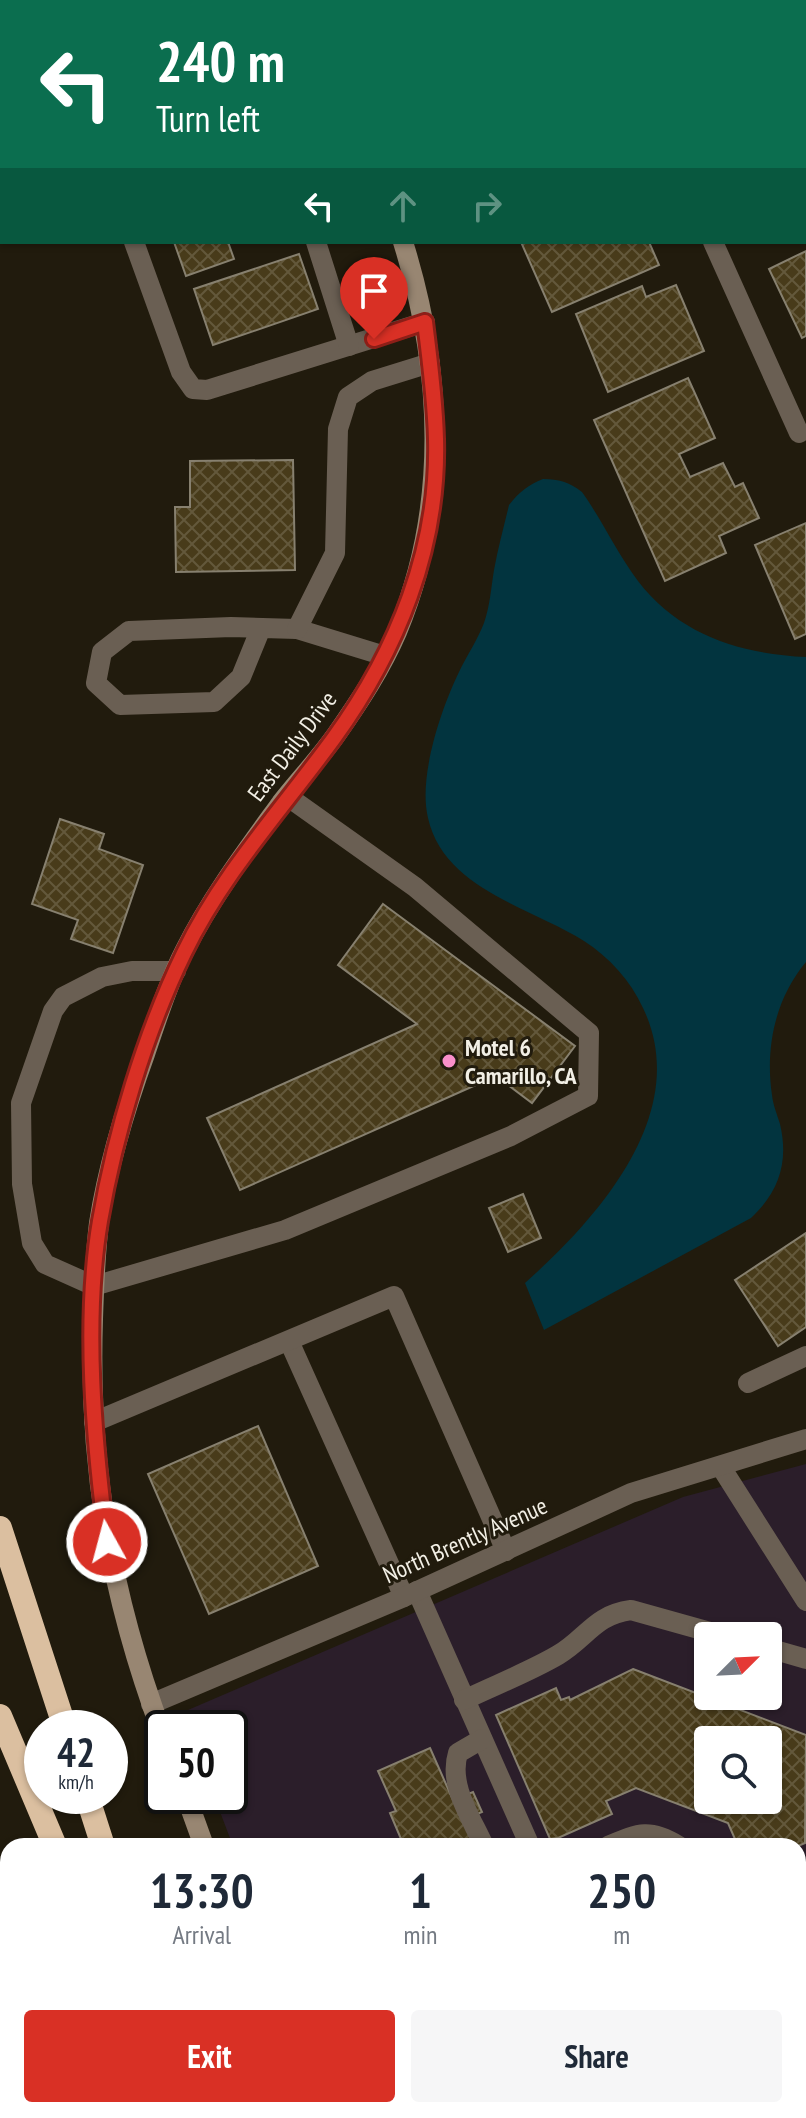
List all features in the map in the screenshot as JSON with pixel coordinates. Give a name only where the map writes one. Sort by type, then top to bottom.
[{"type":"highway","points":[[0,1528],[59,1710]]},
{"type":"highway","points":[[0,1716],[52,1838]]},
{"type":"highway","points":[[93,1814],[100,1838]]},
{"type":"main road","name":"East Daily Drive","points":[[153,1710],[126,1623],[107,1542],[94,1422],[92,1350],[99,1223],[125,1110],[176,971],[208,909],[287,796],[333,739],[373,679],[413,589],[426,541],[434,492],[436,442],[425,322],[404,244]]},
{"type":"main road","points":[[192,1814],[201,1838]]},
{"type":"street","points":[[135,244],[181,372],[193,389],[207,390],[425,322]]},
{"type":"street","points":[[317,244],[349,346]]},
{"type":"street","points":[[714,244],[799,433]]},
{"type":"street","points":[[297,629],[335,553],[338,429],[348,397],[372,381],[430,363]]},
{"type":"street","points":[[261,628],[241,677],[214,702],[120,705],[96,683],[102,652],[129,631],[261,628],[297,629],[385,656]]},
{"type":"street","points":[[176,971],[132,971],[102,977],[63,997],[53,1011],[21,1103],[22,1184],[32,1243],[45,1264],[94,1286],[285,1230],[511,1136],[588,1096],[589,1033],[415,887],[287,796]]},
{"type":"street","points":[[94,1422],[394,1296],[506,1551]]},
{"type":"street","points":[[289,1341],[464,1700],[526,1838]]},
{"type":"street","points":[[748,1383],[806,1356]]},
{"type":"street","name":"North Brently Avenue","points":[[151,1704],[410,1594],[631,1493],[806,1439]]},
{"type":"street","points":[[721,1467],[806,1601]]},
{"type":"street","points":[[464,1700],[561,1653],[597,1621],[616,1612],[631,1610],[694,1628]]},
{"type":"street","points":[[782,1652],[806,1659]]},
{"type":"street","points":[[480,1838],[456,1783],[453,1768],[458,1753],[482,1739]]},
{"type":"street","points":[[626,1838],[637,1833],[659,1834],[666,1838]]},
{"type":"shaded area","points":[[806,1464],[806,1838],[230,1838],[221,1814],[248,1814],[248,1710],[188,1710],[683,1497]]},
{"type":"water","points":[[543,479],[564,482],[582,492],[638,581],[672,615],[692,628],[735,646],[806,657],[806,962],[795,976],[780,1008],[772,1042],[770,1077],[783,1151],[775,1187],[751,1218],[544,1330],[525,1283],[581,1227],[608,1195],[630,1160],[647,1124],[656,1086],[655,1047],[643,1008],[618,970],[584,941],[470,879],[437,842],[428,818],[426,801],[433,744],[452,687],[484,623],[509,505],[524,489]]},
{"type":"building","points":[[175,244],[229,244],[234,259],[186,276]]},
{"type":"building","points":[[522,244],[650,244],[659,265],[552,312]]},
{"type":"building","points":[[806,251],[806,336],[802,338],[769,269]]},
{"type":"building","points":[[299,254],[318,309],[213,345],[194,289]]},
{"type":"building","points":[[676,285],[704,351],[608,392],[576,314],[642,286],[646,297]]},
{"type":"building","points":[[688,378],[715,438],[679,454],[690,477],[723,463],[735,487],[743,483],[759,518],[719,536],[726,553],[665,581],[594,420]]},
{"type":"building","points":[[293,460],[295,570],[176,572],[175,507],[190,507],[190,461]]},
{"type":"building","points":[[806,523],[806,634],[795,639],[755,545]]},
{"type":"building","points":[[60,819],[104,834],[99,849],[143,865],[113,953],[71,939],[78,920],[32,904]]},
{"type":"building","name":"Motel 6 Camarillo, CA","points":[[383,904],[575,1046],[532,1103],[496,1076],[240,1190],[207,1118],[417,1024],[338,965]]},
{"type":"building","points":[[523,1194],[541,1238],[508,1252],[489,1208]]},
{"type":"building","points":[[806,1233],[806,1327],[778,1346],[735,1280]]},
{"type":"building","points":[[258,1426],[318,1566],[209,1614],[148,1474]]},
{"type":"building","points":[[633,1669],[694,1692],[694,1710],[740,1710],[806,1735],[805,1838],[735,1838],[728,1823],[704,1814],[782,1814],[782,1726],[694,1726],[694,1810],[636,1788],[606,1801],[612,1814],[558,1838],[550,1838],[496,1715],[556,1688],[561,1700],[569,1697],[570,1700]]},
{"type":"building","points":[[430,1748],[453,1800],[473,1792],[482,1812],[463,1820],[471,1838],[401,1838],[390,1813],[396,1811],[378,1771]]},
{"type":"place","name":"Motel 6 Camarillo, CA","points":[[449,1061]]},
{"type":"route","points":[[107,1542],[94,1422],[94,1286],[99,1223],[125,1110],[184,952],[208,909],[281,804],[333,739],[373,679],[396,635],[426,541],[434,492],[436,442],[425,322],[374,339]]}]
